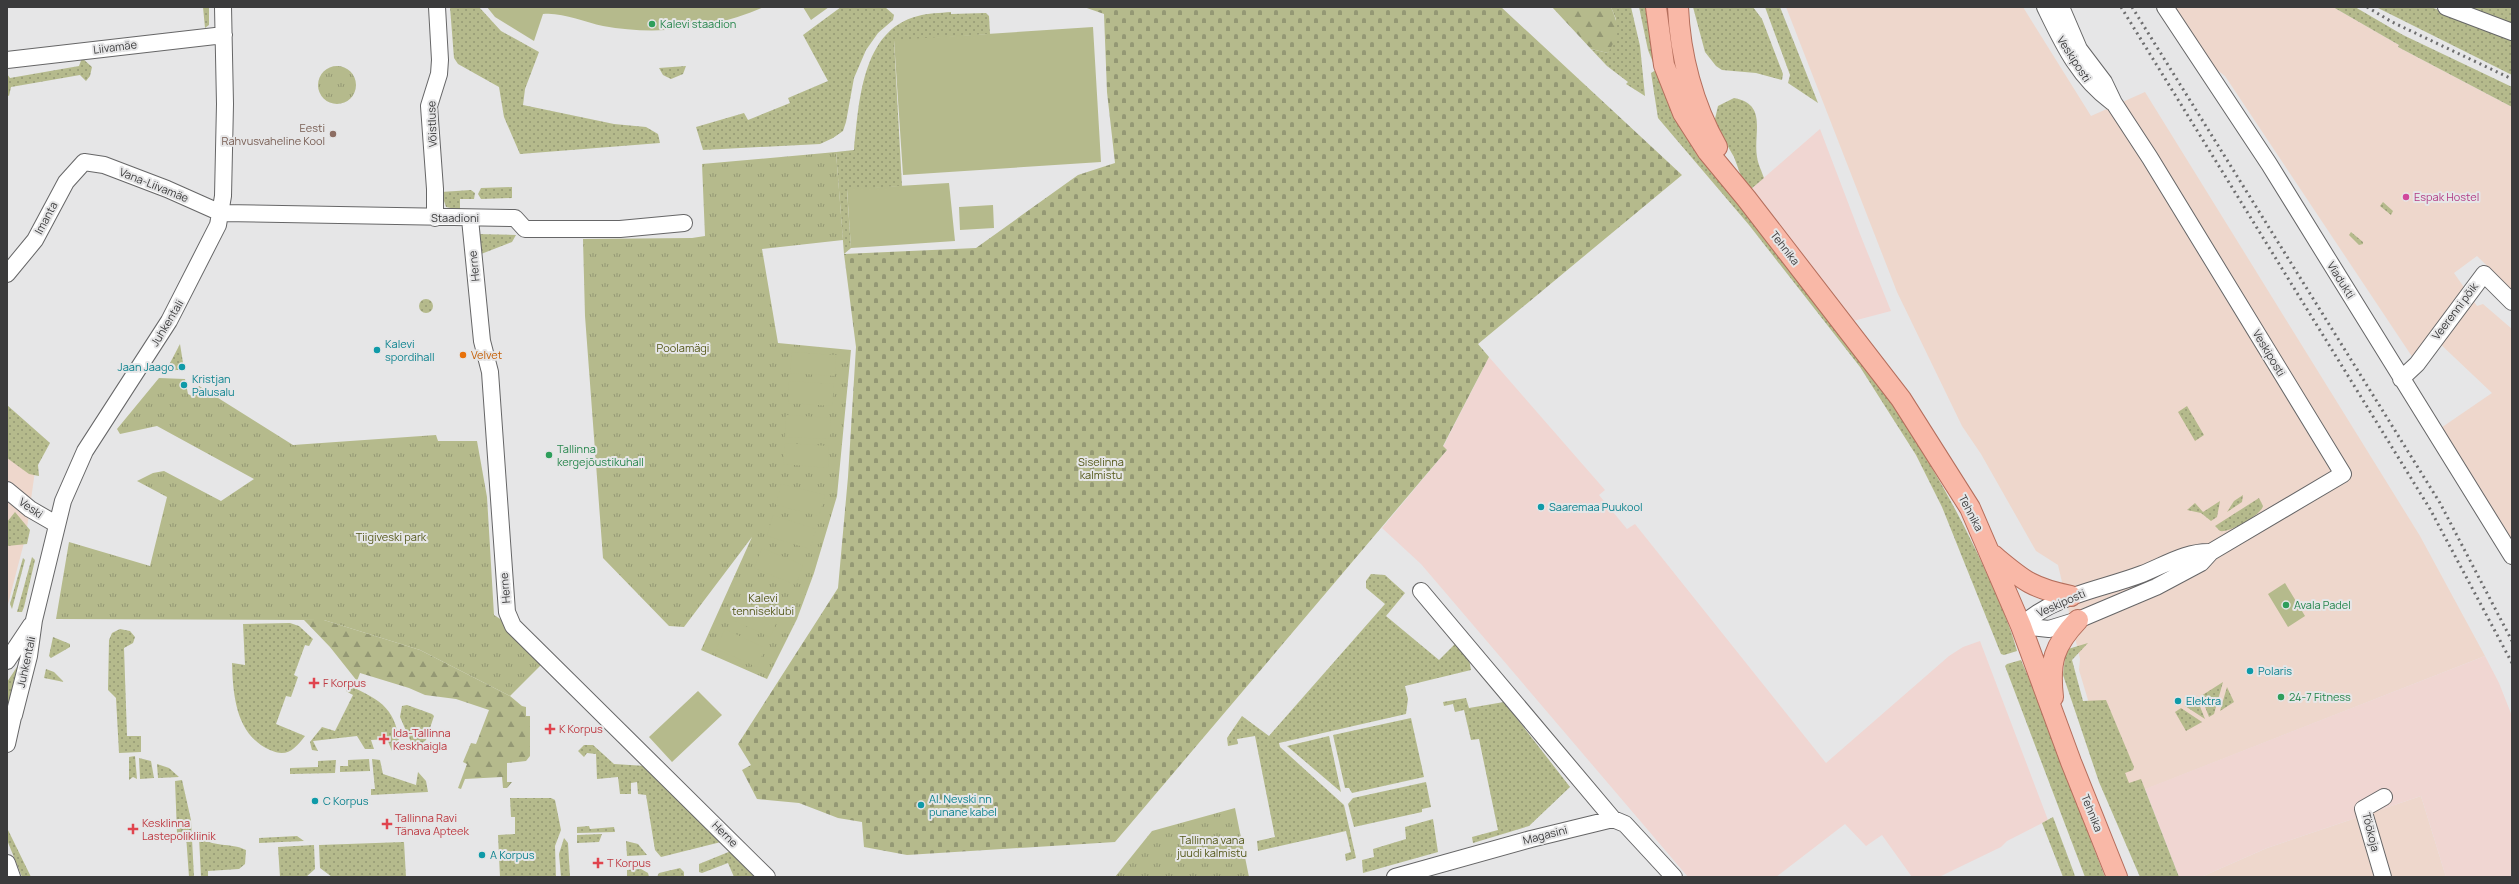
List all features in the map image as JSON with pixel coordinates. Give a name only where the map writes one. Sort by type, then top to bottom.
[{"type":"main road","name":"Tehnika","points":[[1656,7],[1664,65],[1683,113],[1708,152],[1746,198],[1901,399],[1970,508],[1991,553],[2021,626],[2116,876]]},
{"type":"main road","name":"Tehnika","points":[[1678,7],[1679,32],[1687,71],[1711,136],[1746,198]]},
{"type":"main road","points":[[1991,553],[2019,577],[2037,588],[2071,596]]},
{"type":"main road","points":[[2054,714],[2051,678],[2054,652],[2065,634],[2078,620]]},
{"type":"street","name":"Juhkentali","points":[[7,744],[10,721],[29,656],[34,620],[56,524],[63,501],[85,451],[167,325],[207,252],[218,225],[221,213],[226,104],[223,7]]},
{"type":"street","name":"Võistluse","points":[[435,218],[435,189],[429,106],[439,74],[440,60],[437,7]]},
{"type":"street","name":"Veskiposti","points":[[2045,7],[2065,48],[2077,66],[2094,88],[2114,103]]},
{"type":"street","name":"Veskiposti","points":[[2021,626],[2049,629],[2078,620],[2156,587],[2201,563],[2211,552],[2343,474],[2154,164],[2114,103],[2104,82],[2079,49],[2060,7]]},
{"type":"street","name":"Viadukti","points":[[2165,7],[2269,164],[2512,556]]},
{"type":"street","points":[[2446,7],[2512,32]]},
{"type":"street","name":"Liivamäe","points":[[7,60],[224,35]]},
{"type":"street","name":"Vana-Liivamäe","points":[[84,162],[104,165],[167,189],[221,213]]},
{"type":"street","name":"Imanta","points":[[7,274],[35,240],[66,182],[84,162]]},
{"type":"street","name":"Staadioni","points":[[221,213],[470,219],[514,218],[525,229],[620,228],[684,223]]},
{"type":"street","name":"Herne","points":[[470,219],[482,341],[490,372],[507,612],[513,626],[767,877]]},
{"type":"street","name":"Veerenni põik","points":[[2401,379],[2417,364],[2484,274],[2512,302]]},
{"type":"street","name":"Veski","points":[[7,490],[30,509],[56,524]]},
{"type":"street","name":"Veskiposti","points":[[2021,626],[2031,616],[2071,596],[2141,574],[2196,551],[2211,552]]},
{"type":"street","points":[[1422,591],[1613,819],[1625,824],[1674,877]]},
{"type":"street","name":"Juhkentali","points":[[7,661],[34,620]]},
{"type":"street","name":"Töökoja","points":[[2384,797],[2363,809],[2384,877]]},
{"type":"street","name":"Magasini","points":[[1395,877],[1531,839],[1613,819]]},
{"type":"street","points":[[7,863],[12,877]]},
{"type":"shaded area","points":[[1786,7],[2023,7],[2091,116],[2145,92],[2420,536],[2485,656],[2118,800],[2079,670],[2080,659],[2058,565],[2036,551],[1981,454],[1962,426],[1897,292]]},
{"type":"shaded area","points":[[2173,7],[2333,7],[2399,45],[2398,47],[2512,107],[2512,290],[2477,256],[2454,273],[2477,306],[2483,304],[2512,329],[2512,556],[2435,432],[2492,393],[2435,339],[2417,364],[2225,76],[2211,65]]},
{"type":"shaded area","points":[[1820,129],[1891,311],[1853,321],[1751,189]]},
{"type":"shaded area","points":[[1489,357],[1605,490],[1599,495],[1627,529],[1635,524],[1826,763],[1949,656],[1963,647],[1980,641],[2048,820],[2007,841],[2001,847],[1939,877],[1912,877],[1882,835],[1866,846],[1845,824],[1776,877],[1688,877],[1421,564],[1382,528],[1447,450],[1443,447]]},
{"type":"shaded area","points":[[7,444],[35,471],[26,535],[7,608]]},
{"type":"shaded area","points":[[2485,656],[2499,683],[2512,716],[2512,877],[2446,877],[2421,796],[2267,848],[2201,877],[2179,877],[2145,789]]},
{"type":"shaded area","points":[[2421,796],[2446,877],[2201,877],[2267,848]]},
{"type":"green space","points":[[203,7],[209,7],[209,25],[205,28]]},
{"type":"green space","points":[[450,7],[479,7],[501,31],[539,52],[525,89],[523,105],[614,124],[646,127],[658,134],[660,143],[520,154],[504,117],[499,87],[458,64],[454,58]]},
{"type":"green space","name":"Kalevi staadion","points":[[487,7],[764,7],[725,21],[664,30],[623,29],[603,26],[558,14],[543,14],[534,41],[495,17]]},
{"type":"green space","points":[[803,7],[829,7],[811,20]]},
{"type":"green space","points":[[841,7],[885,7],[894,15],[893,20],[878,33],[866,50],[854,78],[843,131],[820,144],[703,150],[696,127],[744,113],[748,120],[790,103],[788,98],[828,81],[803,35]]},
{"type":"green space","name":"Siselinna kalmistu","points":[[1084,7],[1501,7],[1682,175],[1478,344],[1489,357],[1443,446],[1447,450],[1115,842],[907,855],[864,847],[862,822],[838,818],[799,803],[757,799],[742,770],[751,765],[738,744],[838,588],[848,477],[856,347],[844,254],[976,248],[1078,175],[1115,163],[1107,92],[1104,14]]},
{"type":"green space","points":[[1552,7],[1611,7],[1616,20],[1617,31],[1608,53],[1591,49]]},
{"type":"green space","points":[[1611,7],[1631,7],[1640,46],[1645,96],[1626,84],[1628,82],[1607,66],[1591,49],[1608,53],[1616,19]]},
{"type":"green space","points":[[1639,7],[1647,7],[1654,55],[1904,422],[1928,461],[1961,521],[1981,562],[2006,617],[2017,651],[2004,655],[2001,654],[1942,507],[1916,455],[1860,367],[1749,225],[1658,118],[1651,73],[1656,70],[1648,50]]},
{"type":"green space","points":[[1693,7],[1753,7],[1762,19],[1783,74],[1782,80],[1756,73],[1722,70],[1716,66],[1705,52]]},
{"type":"green space","points":[[1765,7],[1780,7],[1818,103],[1788,83],[1790,75]]},
{"type":"green space","points":[[2333,7],[2355,7],[2403,35],[2512,87],[2512,107],[2398,47],[2399,45]]},
{"type":"green space","points":[[2376,7],[2431,7],[2512,38],[2512,75]]},
{"type":"green space","points":[[2462,7],[2512,7],[2512,27]]},
{"type":"green space","points":[[951,12],[951,14],[986,13],[989,16],[990,34],[894,41],[902,186],[847,190],[851,248],[844,254],[836,152],[854,150],[861,91],[866,71],[874,52],[885,36],[899,24],[922,15]]},
{"type":"green space","points":[[1093,27],[1101,162],[903,175],[894,40]]},
{"type":"green space","points":[[82,58],[92,67],[90,76],[86,81],[80,75],[11,87],[9,96],[7,95],[7,74],[10,78],[79,66]]},
{"type":"green space","points":[[337,66],[347,69],[353,75],[356,85],[353,95],[347,101],[337,104],[327,101],[321,95],[318,85],[321,75],[327,69]]},
{"type":"green space","points":[[686,66],[683,74],[671,79],[663,75],[659,68]]},
{"type":"green space","points":[[1734,98],[1745,101],[1751,106],[1757,121],[1757,157],[1764,178],[1751,189],[1741,176],[1734,157],[1716,126],[1715,119],[1718,106]]},
{"type":"green space","name":"Poolamägi","points":[[836,152],[843,240],[762,249],[778,343],[851,350],[837,496],[814,573],[797,619],[767,679],[701,650],[752,537],[684,627],[669,626],[603,558],[585,316],[583,239],[692,238],[705,236],[702,164]]},
{"type":"green space","points":[[949,183],[955,241],[851,248],[847,189]]},
{"type":"green space","points":[[512,187],[512,198],[481,199],[478,194],[481,188]]},
{"type":"green space","points":[[471,190],[475,193],[474,199],[460,199],[460,210],[446,207],[441,192]]},
{"type":"green space","points":[[2383,202],[2393,211],[2391,215],[2380,206]]},
{"type":"green space","points":[[993,205],[994,228],[960,230],[959,207]]},
{"type":"green space","points":[[2351,232],[2363,242],[2363,244],[2359,245],[2349,235]]},
{"type":"green space","points":[[475,234],[516,235],[512,242],[476,256]]},
{"type":"green space","points":[[423,299],[429,299],[433,303],[433,309],[429,313],[423,313],[419,309],[419,303]]},
{"type":"green space","points":[[180,344],[184,369],[162,372],[169,365]]},
{"type":"green space","points":[[792,352],[836,355],[835,376],[790,373]]},
{"type":"green space","name":"Tiigiveski park","points":[[159,378],[185,379],[188,394],[192,396],[199,386],[293,445],[436,435],[438,441],[477,441],[487,497],[494,615],[505,622],[544,662],[510,696],[420,650],[324,620],[56,619],[69,542],[150,566],[167,497],[137,481],[153,473],[164,471],[221,501],[254,479],[157,426],[120,434],[117,429]]},
{"type":"green space","points":[[789,381],[834,384],[832,406],[788,403]]},
{"type":"green space","points":[[7,405],[50,443],[38,465],[39,476],[29,474],[7,458]]},
{"type":"green space","points":[[2187,406],[2204,435],[2195,441],[2178,412]]},
{"type":"green space","points":[[786,415],[831,418],[830,439],[785,437]]},
{"type":"green space","points":[[785,443],[829,446],[828,468],[783,464]]},
{"type":"green space","points":[[781,484],[825,495],[819,516],[776,505]]},
{"type":"green space","points":[[2243,495],[2242,502],[2227,512],[2234,501]]},
{"type":"green space","points":[[2259,498],[2263,506],[2261,510],[2244,523],[2225,531],[2220,531],[2215,526]]},
{"type":"green space","points":[[2220,501],[2217,517],[2211,521],[2201,513],[2187,510],[2195,503],[2203,512]]},
{"type":"green space","points":[[15,512],[30,530],[27,544],[7,546],[7,522]]},
{"type":"green space","points":[[773,515],[816,529],[810,549],[767,536]]},
{"type":"green space","points":[[762,548],[803,565],[796,585],[754,568]]},
{"type":"green space","points":[[32,557],[35,560],[24,607],[22,612],[17,612]]},
{"type":"green space","points":[[23,558],[25,560],[12,609],[10,604]]},
{"type":"green space","points":[[1371,574],[1385,575],[1405,593],[1386,616],[1439,660],[1457,642],[1468,653],[1471,670],[1405,686],[1408,699],[1406,714],[1279,743],[1280,747],[1344,805],[1356,858],[1346,861],[1345,854],[1351,852],[1346,831],[1258,851],[1257,841],[1275,837],[1255,736],[1237,739],[1238,744],[1228,746],[1227,738],[1242,716],[1269,736],[1385,604],[1366,588],[1366,581]]},
{"type":"green space","name":"Avala Padel","points":[[2285,583],[2305,616],[2288,627],[2268,594]]},
{"type":"green space","points":[[738,599],[779,617],[770,637],[730,619]]},
{"type":"green space","points":[[304,620],[324,620],[420,650],[510,696],[522,706],[526,707],[526,716],[530,716],[530,756],[526,761],[507,763],[507,782],[512,782],[507,788],[503,788],[502,777],[465,779],[461,789],[458,788],[467,764],[463,762],[471,743],[476,744],[489,710],[456,699],[425,695],[409,688],[360,673],[357,681],[330,647]]},
{"type":"green space","points":[[290,623],[299,626],[313,639],[309,646],[305,645],[294,675],[298,677],[291,697],[286,696],[276,724],[305,736],[298,745],[290,751],[281,753],[270,750],[259,743],[250,735],[243,725],[235,701],[232,663],[245,665],[243,624]]},
{"type":"green space","points":[[120,629],[130,631],[135,637],[133,643],[124,648],[127,736],[141,736],[141,752],[119,753],[116,698],[108,690],[109,640],[112,633]]},
{"type":"green space","points":[[725,629],[765,648],[757,667],[716,649]]},
{"type":"green space","points":[[53,637],[70,644],[70,647],[51,658],[49,656]]},
{"type":"green space","points":[[2088,643],[2072,660],[2083,701],[2106,700],[2134,767],[2133,770],[2125,773],[2129,783],[2141,779],[2179,877],[2140,877],[2099,782],[2063,675],[2065,657],[2068,649]]},
{"type":"green space","points":[[2021,660],[2105,877],[2085,877],[2005,666]]},
{"type":"green space","points":[[17,667],[21,670],[7,709],[7,682]]},
{"type":"green space","points":[[46,669],[54,672],[64,682],[44,678]]},
{"type":"green space","points":[[2223,682],[2214,714],[2209,717],[2201,696]]},
{"type":"green space","points":[[348,685],[370,696],[386,708],[396,725],[400,750],[392,751],[387,739],[371,740],[374,749],[365,749],[357,736],[313,741],[318,751],[312,750],[310,742],[322,727],[335,731],[353,695],[346,691]]},
{"type":"green space","points":[[2227,687],[2234,702],[2220,711]]},
{"type":"green space","points":[[698,691],[722,715],[672,762],[649,737]]},
{"type":"green space","points":[[1466,698],[1469,708],[1504,702],[1570,787],[1529,826],[1473,843],[1472,837],[1498,830],[1479,739],[1471,740],[1464,710],[1455,712],[1453,704],[1444,706],[1443,702]]},
{"type":"green space","points":[[2197,699],[2205,719],[2185,706]]},
{"type":"green space","points":[[407,705],[434,716],[426,740],[420,745],[411,742],[400,717],[402,706]]},
{"type":"green space","points":[[2181,708],[2202,722],[2186,731],[2175,712]]},
{"type":"green space","points":[[1411,718],[1424,777],[1352,793],[1349,788],[1345,788],[1333,735]]},
{"type":"green space","points":[[1329,736],[1341,792],[1287,746]]},
{"type":"green space","points":[[584,745],[593,745],[614,764],[646,766],[721,842],[661,857],[655,850],[646,795],[638,794],[637,782],[631,783],[631,794],[620,794],[618,777],[597,779],[596,754],[587,753],[584,757],[578,751]]},
{"type":"green space","points":[[135,756],[137,779],[133,777],[129,780],[129,757]]},
{"type":"green space","points":[[139,758],[151,761],[154,778],[140,779]]},
{"type":"green space","points":[[369,759],[370,771],[340,772],[340,766],[348,766],[348,760]]},
{"type":"green space","points":[[372,759],[380,760],[383,774],[416,785],[418,772],[426,781],[428,792],[371,795],[371,789],[375,789]]},
{"type":"green space","points":[[336,760],[335,773],[290,774],[290,768],[318,767],[318,761]]},
{"type":"green space","points":[[157,764],[169,768],[179,777],[158,778]]},
{"type":"green space","points":[[182,780],[191,820],[194,877],[189,877],[186,835],[177,833],[175,781]]},
{"type":"green space","points":[[1426,782],[1431,807],[1422,809],[1422,812],[1354,827],[1348,804],[1353,798]]},
{"type":"green space","points":[[510,798],[551,798],[555,800],[561,830],[555,846],[556,877],[500,877],[498,835],[515,834],[515,817],[511,817]]},
{"type":"green space","name":"Tallinna vana juudi kalmistu","points":[[1235,808],[1249,877],[1115,877],[1152,831]]},
{"type":"green space","points":[[2053,817],[2075,877],[2063,877],[2042,823]]},
{"type":"green space","points":[[1433,819],[1438,852],[1363,873],[1362,860],[1374,857],[1373,849],[1406,839],[1405,827]]},
{"type":"green space","points":[[589,826],[590,829],[614,827],[615,832],[577,833],[577,827]]},
{"type":"green space","points":[[7,828],[31,877],[22,877],[7,840]]},
{"type":"green space","points":[[602,834],[599,842],[577,843],[577,835]]},
{"type":"green space","points":[[297,836],[304,841],[259,843],[259,838]]},
{"type":"green space","points":[[199,837],[210,843],[234,846],[246,850],[245,864],[239,869],[208,871],[208,877],[201,877]]},
{"type":"green space","points":[[564,838],[568,843],[570,877],[561,877],[559,854]]},
{"type":"green space","points":[[626,841],[638,844],[647,855],[627,856]]},
{"type":"green space","points":[[404,842],[406,877],[332,877],[320,868],[319,845]]},
{"type":"green space","points":[[314,845],[315,869],[306,877],[280,877],[278,847]]},
{"type":"green space","points":[[731,851],[757,877],[734,877],[728,863],[702,873],[699,872],[699,864]]},
{"type":"green space","points":[[680,868],[684,872],[684,877],[657,877],[659,873]]},
{"type":"green space","points":[[641,869],[648,873],[649,877],[627,877],[627,870]]},
{"type":"railway","points":[[2121,7],[2430,509],[2512,663]]},
{"type":"railway","points":[[2132,7],[2440,503],[2512,641]]},
{"type":"railway","points":[[2367,7],[2392,22],[2512,79]]},
{"type":"place","name":"Kalevi staadion","points":[[652,24]]},
{"type":"place","name":"Eesti Rahvusvaheline Kool","points":[[333,134]]},
{"type":"place","name":"Espak Hostel","points":[[2406,197]]},
{"type":"place","name":"Kalevi spordihall","points":[[377,350]]},
{"type":"place","name":"Velvet","points":[[463,355]]},
{"type":"place","name":"Jaan Jaago","points":[[182,367]]},
{"type":"place","name":"Kristjan Palusalu","points":[[184,385]]},
{"type":"place","name":"Tallinna kergejõustikuhall","points":[[549,455]]},
{"type":"place","name":"Saaremaa Puukool","points":[[1541,507]]},
{"type":"place","name":"Avala Padel","points":[[2286,605]]},
{"type":"place","name":"Polaris","points":[[2250,671]]},
{"type":"place","name":"F Korpus","points":[[314,683]]},
{"type":"place","name":"24-7 Fitness","points":[[2281,697]]},
{"type":"place","name":"Elektra","points":[[2178,701]]},
{"type":"place","name":"K Korpus","points":[[550,729]]},
{"type":"place","name":"Ida-Tallinna Keskhaigla","points":[[384,739]]},
{"type":"place","name":"C Korpus","points":[[315,801]]},
{"type":"place","name":"Al. Nevski nn punane kabel","points":[[921,805]]},
{"type":"place","name":"Tallinna Ravi Tänava Apteek","points":[[387,824]]},
{"type":"place","name":"Kesklinna Lastepolikliinik","points":[[133,829]]},
{"type":"place","name":"A Korpus","points":[[482,855]]},
{"type":"place","name":"T Korpus","points":[[598,863]]},
{"type":"park label","name":"Kalevi tenniseklubi","points":[[763,604]]}]
